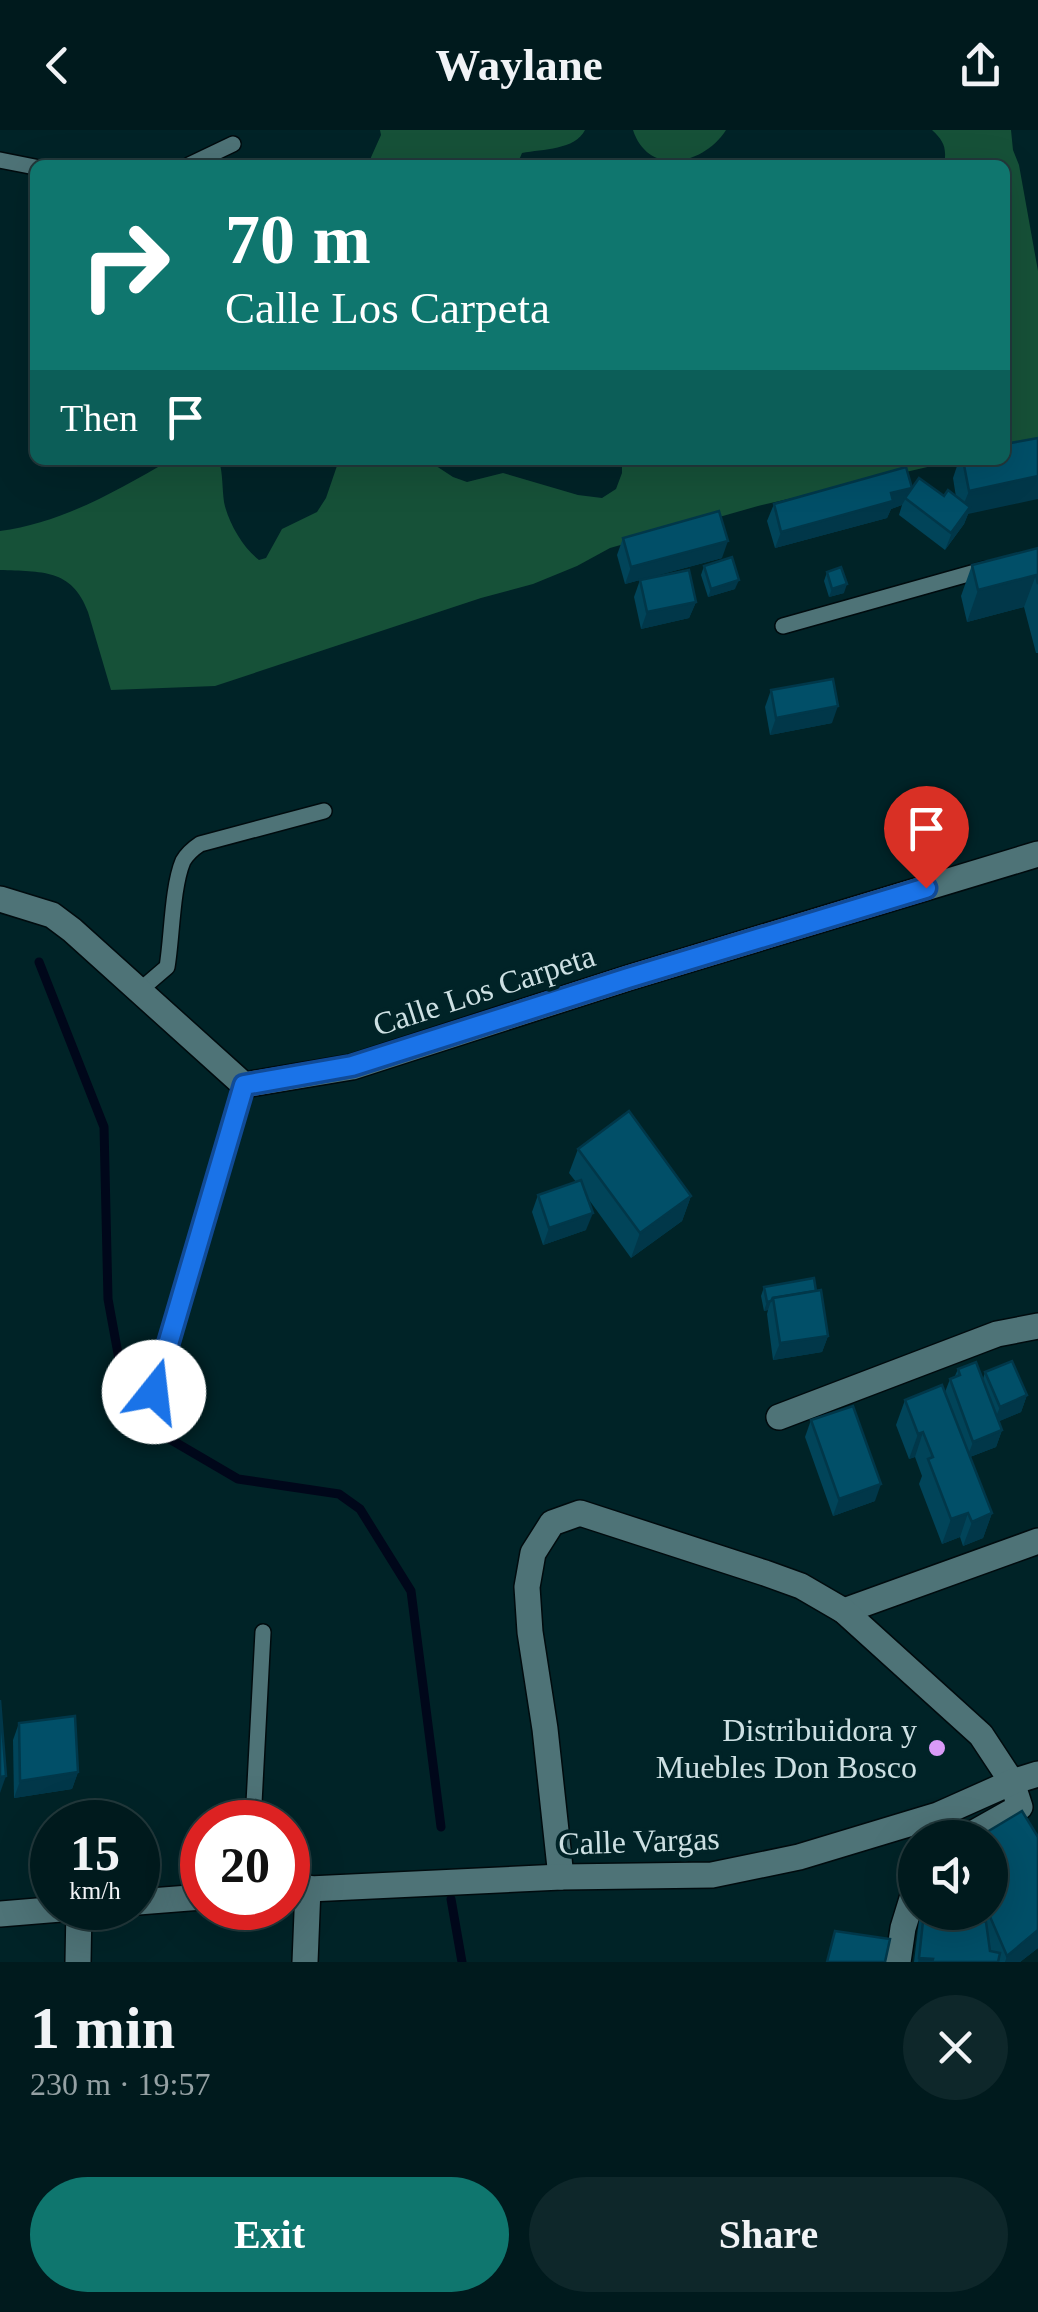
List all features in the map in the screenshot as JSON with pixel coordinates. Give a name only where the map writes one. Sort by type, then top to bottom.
[{"type":"street","name":"Calle Los Carpeta","points":[[244,1085],[352,1066],[1038,854]]},
{"type":"street","points":[[0,899],[52,915],[72,930],[244,1085]]},
{"type":"street","points":[[779,1417],[998,1334],[1038,1326]]},
{"type":"street","points":[[561,1877],[530,1632],[528,1587],[534,1553],[552,1524],[580,1513],[801,1586],[844,1611],[981,1734],[1020,1804],[994,1820]]},
{"type":"street","points":[[844,1611],[1038,1541]]},
{"type":"street","name":"Calle Vargas","points":[[310,1888],[561,1877],[712,1875],[800,1857],[938,1815],[1020,1804],[1038,1774]]},
{"type":"street","points":[[0,1914],[30,1912]]},
{"type":"street","points":[[77,1930],[78,1962]]},
{"type":"street","points":[[302,1930],[305,1962]]},
{"type":"street","points":[[898,1962],[903,1930]]},
{"type":"lane","points":[[199,160],[233,144]]},
{"type":"lane","points":[[0,160],[30,166]]},
{"type":"lane","points":[[783,626],[1002,565]]},
{"type":"lane","points":[[139,991],[167,968],[184,860],[194,848],[324,812]]},
{"type":"lane","points":[[154,1392],[244,1085]]},
{"type":"lane","points":[[254,1800],[263,1632]]},
{"type":"green space","points":[[380,130],[585,130],[566,145],[522,153],[519,160],[370,160]]},
{"type":"green space","points":[[633,130],[726,130],[704,151],[682,160],[663,160],[640,145]]},
{"type":"green space","points":[[932,130],[1011,130],[1038,271],[1038,442],[1010,448],[1010,160],[944,160],[944,145]]},
{"type":"green space","points":[[161,465],[220,465],[229,518],[242,542],[259,560],[266,558],[282,529],[317,512],[337,465],[435,465],[467,482],[503,473],[602,498],[616,489],[622,465],[936,465],[758,506],[610,548],[533,584],[215,686],[111,690],[88,612],[73,587],[53,575],[0,570],[0,531],[45,521],[109,494]]},
{"type":"building","points":[[1038,438],[1038,476],[969,491],[964,465],[1010,465],[1010,443]]},
{"type":"building","points":[[906,467],[912,488],[891,493],[893,501],[781,532],[774,504]]},
{"type":"building","points":[[919,478],[944,496],[948,490],[970,507],[951,533],[905,498]]},
{"type":"building","points":[[719,511],[728,541],[631,567],[623,538]]},
{"type":"building","points":[[1038,548],[1038,584],[1036,575],[978,590],[972,565]]},
{"type":"building","points":[[732,557],[739,580],[711,589],[704,566]]},
{"type":"building","points":[[841,567],[847,584],[832,589],[827,572]]},
{"type":"building","points":[[689,570],[696,602],[647,612],[640,580]]},
{"type":"building","points":[[833,679],[838,706],[776,718],[771,690]]},
{"type":"building","points":[[629,1111],[691,1196],[640,1233],[578,1149]]},
{"type":"building","points":[[581,1180],[593,1213],[549,1228],[538,1195]]},
{"type":"building","points":[[814,1278],[816,1291],[767,1302],[764,1287]]},
{"type":"building","points":[[821,1290],[828,1336],[780,1343],[773,1298]]},
{"type":"building","points":[[1012,1361],[1027,1395],[1000,1407],[985,1372]]},
{"type":"building","points":[[976,1362],[1002,1430],[973,1442],[950,1379],[960,1375],[958,1369]]},
{"type":"building","points":[[942,1385],[992,1513],[972,1522],[968,1513],[951,1519],[928,1459],[933,1457],[923,1432],[918,1434],[905,1400]]},
{"type":"building","points":[[853,1406],[881,1484],[839,1499],[811,1420]]},
{"type":"building","points":[[0,1700],[6,1776],[0,1777]]},
{"type":"building","points":[[75,1716],[78,1772],[20,1781],[19,1723]]},
{"type":"building","points":[[1022,1811],[1038,1837],[1038,1930],[1007,1956],[996,1930],[1008,1930],[1007,1820]]},
{"type":"building","points":[[922,1930],[987,1930],[990,1951],[1000,1953],[998,1962],[932,1962],[933,1959],[919,1958]]},
{"type":"building","points":[[835,1931],[890,1939],[885,1962],[827,1962]]},
{"type":"waterway","points":[[39,962],[104,1127],[108,1299],[123,1381],[156,1431],[238,1479],[339,1494],[360,1509],[411,1591],[441,1827]]},
{"type":"waterway","points":[[451,1899],[462,1962]]},
{"type":"place","name":"Distribuidora y Muebles Don Bosco","points":[[937,1748]]},
{"type":"route","points":[[154,1392],[244,1085],[352,1066],[926,888]]}]
